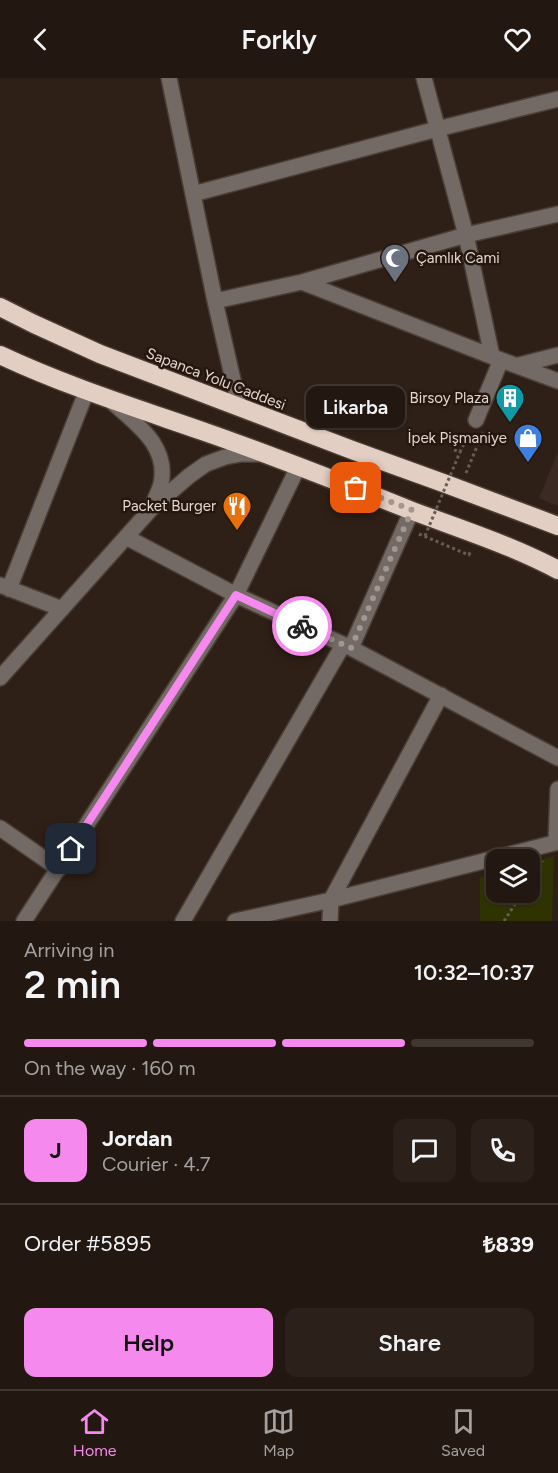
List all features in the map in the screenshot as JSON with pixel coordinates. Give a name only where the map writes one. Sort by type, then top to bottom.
[{"type":"highway","name":"Sapanca Yolu Caddesi","points":[[0,307],[100,354],[558,526]]},
{"type":"highway","points":[[0,355],[56,379],[299,465],[496,542],[558,570]]},
{"type":"street","points":[[169,78],[214,301],[239,406]]},
{"type":"street","points":[[424,78],[496,358],[476,420]]},
{"type":"street","points":[[193,194],[558,99]]},
{"type":"street","points":[[214,301],[302,282],[466,235],[558,214]]},
{"type":"street","points":[[302,282],[558,381]]},
{"type":"street","points":[[519,365],[558,355]]},
{"type":"street","points":[[62,609],[5,587],[87,390]]},
{"type":"street","points":[[108,398],[149,435],[158,451],[162,467],[161,484],[151,509]]},
{"type":"street","points":[[0,678],[151,509],[189,476],[206,464],[225,457],[241,454],[266,454]]},
{"type":"street","points":[[24,921],[236,595],[299,465]]},
{"type":"street","points":[[183,921],[347,646],[412,510]]},
{"type":"street","points":[[126,537],[236,595],[347,646],[558,758]]},
{"type":"street","points":[[330,921],[330,900],[441,695]]},
{"type":"street","points":[[235,921],[330,900],[557,842],[558,789]]},
{"type":"street","points":[[0,828],[59,868]]},
{"type":"path","points":[[425,536],[476,420],[486,424],[459,489]]},
{"type":"path","points":[[454,450],[460,452]]},
{"type":"path","points":[[419,534],[469,555]]},
{"type":"path","points":[[504,921],[516,903]]},
{"type":"shaded area","points":[[558,452],[558,506],[539,498]]},
{"type":"green space","points":[[554,856],[552,921],[480,921],[480,878],[486,876],[486,903],[540,903],[540,860]]},
{"type":"way so far","points":[[302,626],[351,648],[412,510],[356,488]]},
{"type":"place","name":"Çamlık Cami","points":[[395,284]]},
{"type":"place","name":"Birsoy Plaza","points":[[510,424]]},
{"type":"place","name":"İpek Pişmaniye","points":[[528,464]]},
{"type":"place","name":"Likarba","points":[[356,488]]},
{"type":"place","name":"Packet Burger","points":[[237,532]]},
{"type":"route","points":[[71,849],[236,595],[302,626]]}]
